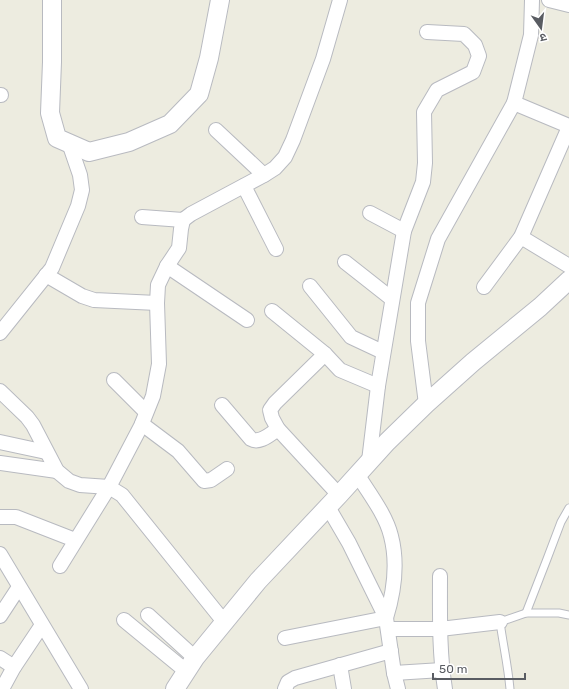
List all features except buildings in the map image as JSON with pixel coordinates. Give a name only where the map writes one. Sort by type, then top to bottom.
[{"type":"street","points":[[52,0],[50,113],[57,138],[89,152],[129,142],[170,124],[200,94],[209,58],[220,0]]},
{"type":"street","points":[[60,566],[109,487],[144,418],[153,396],[159,364],[157,303],[158,285],[179,248],[183,220],[191,214],[264,175],[275,168],[285,157],[293,140],[323,59],[340,0]]},
{"type":"street","points":[[426,404],[418,341],[418,303],[438,240],[514,103],[531,35],[532,0]]},
{"type":"street","points":[[549,0],[569,5]]},
{"type":"street","points":[[387,624],[392,598],[394,553],[391,536],[363,467],[404,231],[423,182],[425,163],[424,112],[437,90],[473,72],[479,56],[475,45],[464,34],[427,32]]},
{"type":"street","points":[[484,286],[521,237],[569,126],[514,103]]},
{"type":"street","points":[[216,130],[264,175]]},
{"type":"street","points":[[0,333],[52,268],[78,206],[82,190],[80,175],[69,143]]},
{"type":"street","points":[[244,186],[276,249]]},
{"type":"street","points":[[370,213],[404,231]]},
{"type":"street","points":[[142,217],[183,220]]},
{"type":"street","points":[[521,237],[569,266]]},
{"type":"street","points":[[345,262],[392,299]]},
{"type":"street","points":[[168,266],[247,320]]},
{"type":"street","points":[[46,275],[82,296],[94,300],[157,303]]},
{"type":"street","points":[[175,689],[191,664],[258,581],[334,501],[363,467],[426,404],[473,362],[540,307],[569,280]]},
{"type":"street","points":[[310,286],[351,337],[383,352]]},
{"type":"street","points":[[272,311],[325,354],[340,370],[378,386]]},
{"type":"street","points":[[325,354],[270,410],[272,418],[278,429],[334,501],[348,543],[387,624],[394,673],[398,689]]},
{"type":"street","points":[[114,380],[144,418],[178,451],[204,481],[211,480],[227,468]]},
{"type":"street","points":[[0,391],[34,425],[46,452],[57,471],[69,481],[80,485],[109,487],[122,495],[225,623]]},
{"type":"street","points":[[222,405],[254,440],[265,438],[278,429]]},
{"type":"street","points":[[0,442],[46,452]]},
{"type":"street","points":[[0,463],[57,471]]},
{"type":"street","points":[[0,517],[16,517],[75,540]]},
{"type":"street","points":[[0,554],[79,688]]},
{"type":"street","points":[[440,576],[440,630],[442,670],[445,689]]},
{"type":"street","points":[[0,616],[19,587]]},
{"type":"street","points":[[148,615],[191,664]]},
{"type":"street","points":[[124,620],[191,664]]},
{"type":"street","points":[[285,638],[387,624],[440,630],[500,622]]},
{"type":"street","points":[[2,689],[14,667],[42,625]]},
{"type":"street","points":[[285,689],[288,682],[295,678],[391,651]]},
{"type":"street","points":[[0,658],[14,667]]},
{"type":"street","points":[[340,665],[344,689]]},
{"type":"street","points":[[394,673],[442,670]]},
{"type":"lane","points":[[526,613],[561,522],[569,508]]},
{"type":"lane","points":[[510,689],[507,660],[502,642],[500,622],[526,613],[559,613],[569,615]]}]
